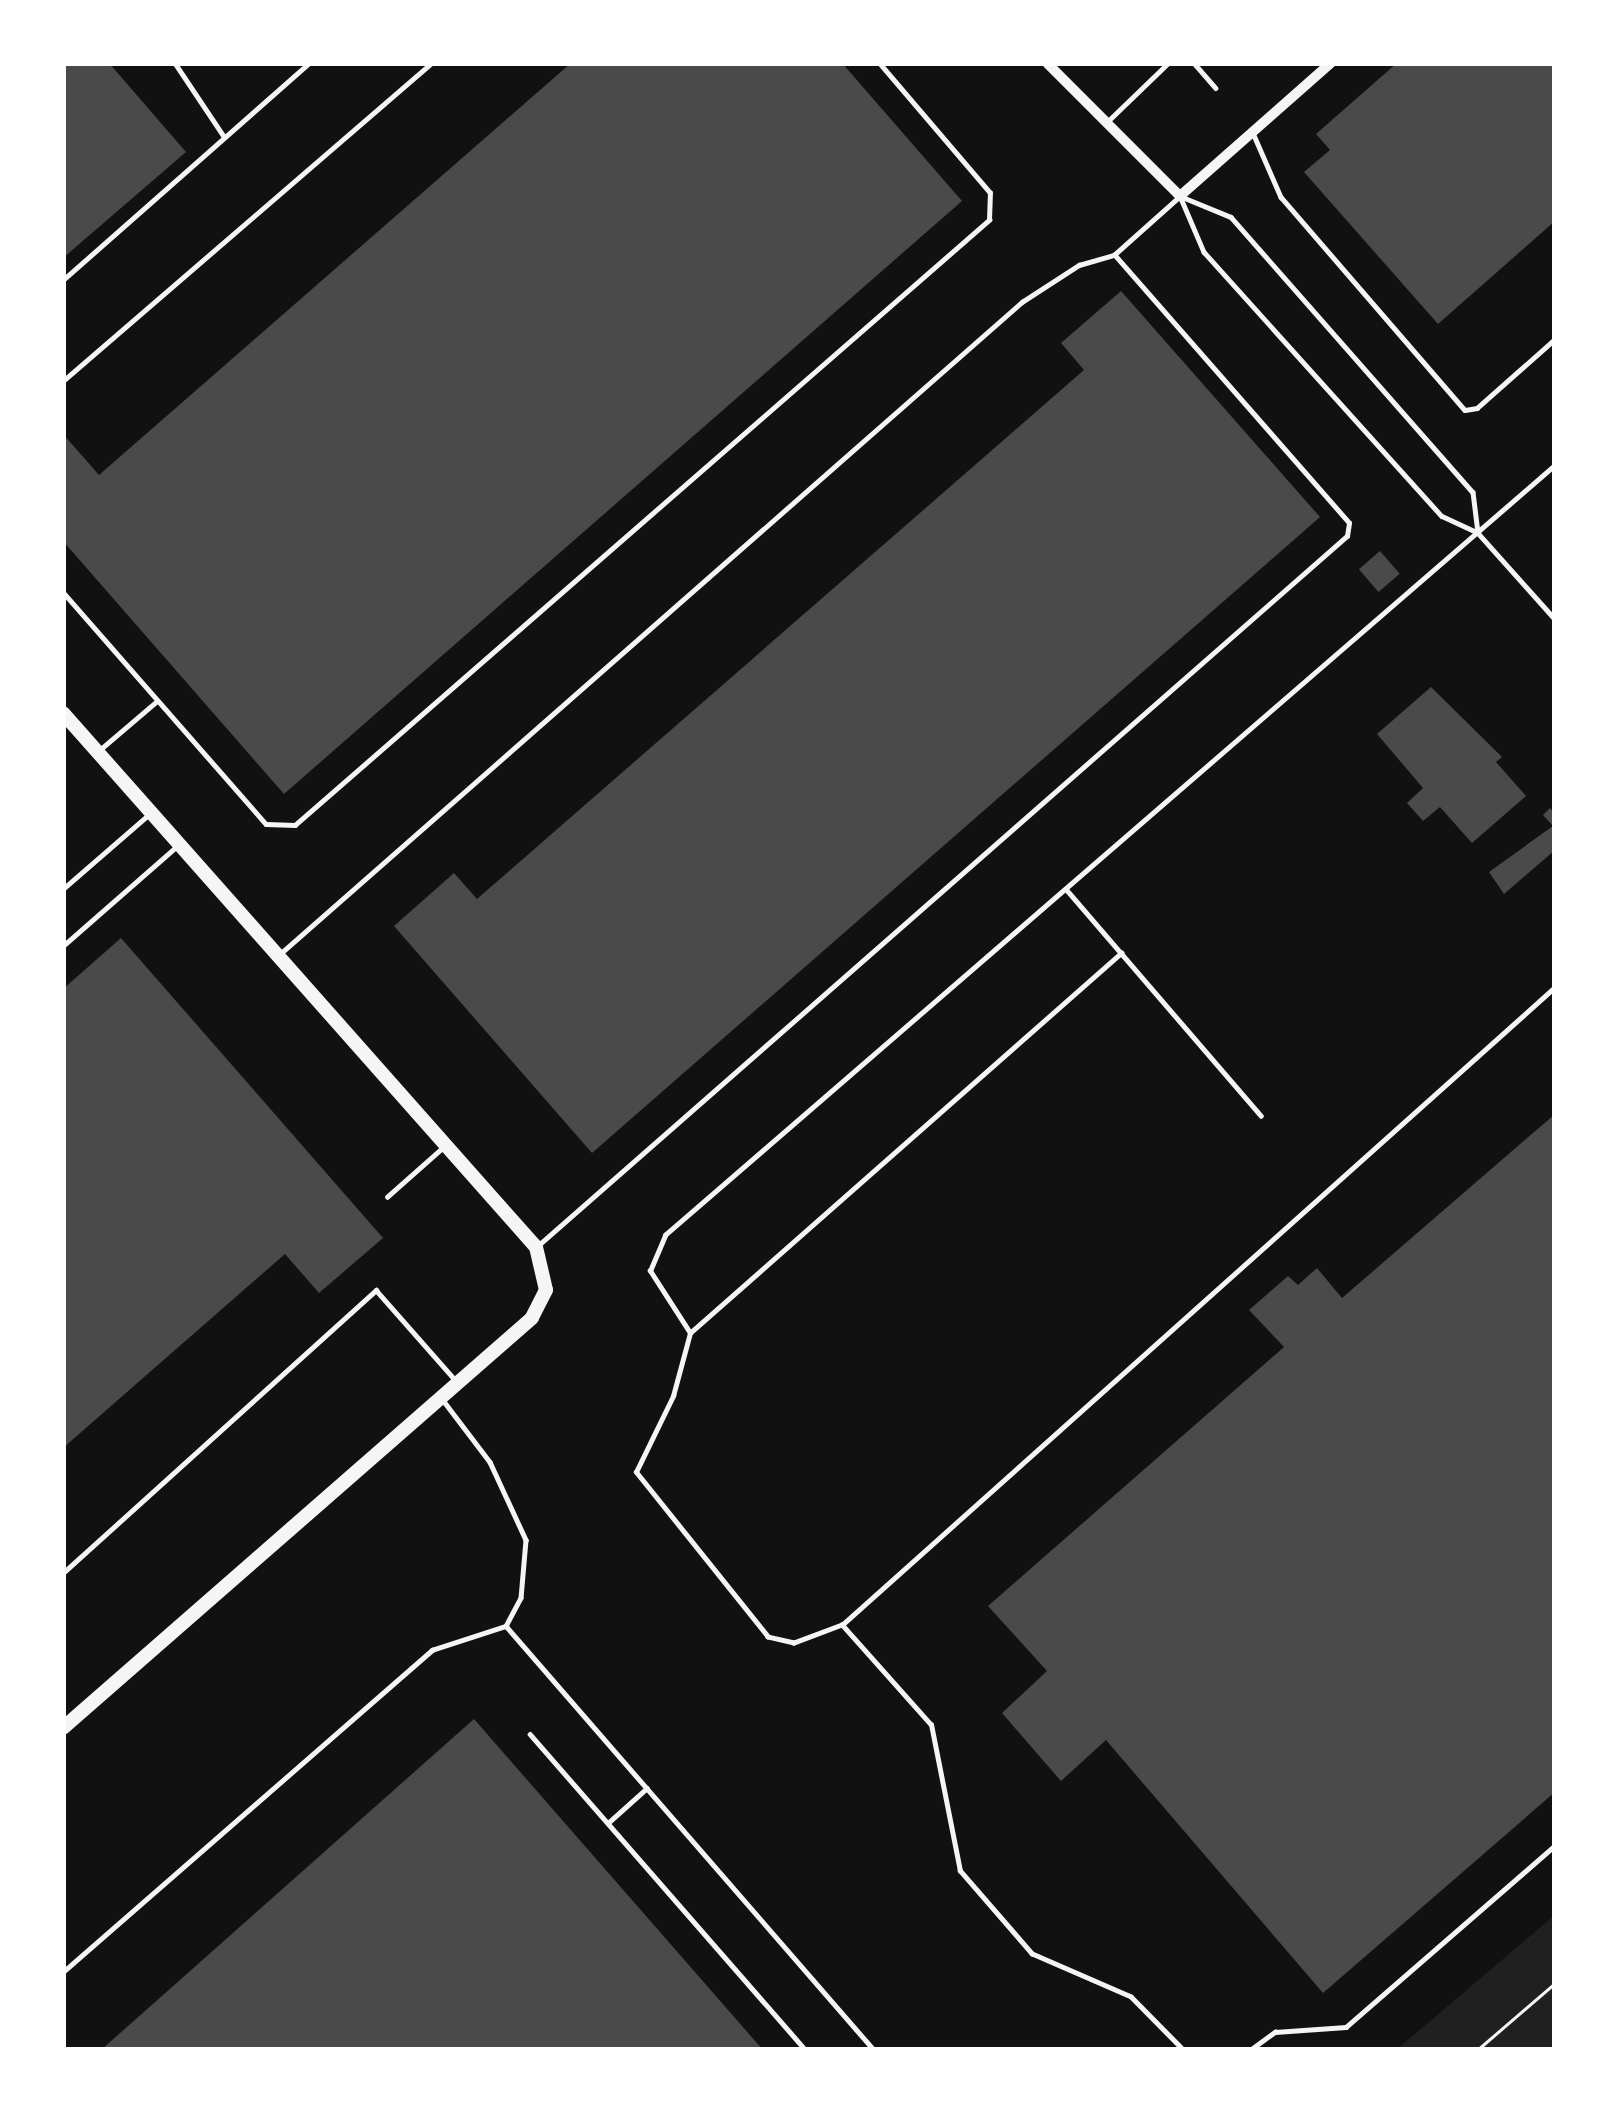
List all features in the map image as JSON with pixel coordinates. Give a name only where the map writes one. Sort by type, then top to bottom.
[{"type":"street","points":[[1047,63],[1180,196],[1330,63]]},
{"type":"street","points":[[63,713],[536,1247],[546,1290],[532,1318],[63,1728]]},
{"type":"lane","points":[[175,63],[223,135]]},
{"type":"lane","points":[[63,280],[309,63]]},
{"type":"lane","points":[[63,382],[431,63]]},
{"type":"lane","points":[[63,592],[266,824],[295,825],[989,220],[990,193],[879,63]]},
{"type":"lane","points":[[1108,121],[1168,63]]},
{"type":"lane","points":[[1194,63],[1216,88]]},
{"type":"lane","points":[[1252,132],[1281,196],[1465,410],[1478,408],[1555,339]]},
{"type":"lane","points":[[279,956],[1022,302],[1079,265],[1114,255],[1180,196]]},
{"type":"lane","points":[[1180,196],[1204,252],[1442,517],[1478,533],[1555,620]]},
{"type":"lane","points":[[1180,196],[1231,218],[1322,320],[1473,492],[1478,533]]},
{"type":"lane","points":[[536,1247],[1347,536],[1349,524],[1114,255]]},
{"type":"lane","points":[[690,1333],[650,1271],[665,1235],[1555,465]]},
{"type":"lane","points":[[98,752],[157,700]]},
{"type":"lane","points":[[63,889],[152,812]]},
{"type":"lane","points":[[63,946],[179,844]]},
{"type":"lane","points":[[1066,889],[1261,1116]]},
{"type":"lane","points":[[1121,953],[690,1333],[674,1396],[636,1472],[768,1637],[794,1643],[842,1625],[1555,987]]},
{"type":"lane","points":[[387,1197],[446,1145]]},
{"type":"lane","points":[[63,1573],[376,1290],[457,1382]]},
{"type":"lane","points":[[63,1972],[432,1650],[506,1626],[525,1584],[526,1540],[490,1462],[440,1397]]},
{"type":"lane","points":[[842,1625],[931,1726],[960,1871],[1032,1954],[1131,1997],[1183,2050]]},
{"type":"lane","points":[[506,1626],[874,2050]]},
{"type":"lane","points":[[530,1734],[806,2050]]},
{"type":"lane","points":[[608,1823],[647,1788]]},
{"type":"lane","points":[[1250,2050],[1275,2032],[1346,2026],[1555,1845]]},
{"type":"path","points":[[1477,2050],[1555,1983]]},
{"type":"shaded area","points":[[1555,1915],[1555,2050],[1396,2050]]},
{"type":"building","points":[[63,63],[109,63],[186,152],[63,258]]},
{"type":"building","points":[[571,63],[842,63],[962,201],[284,794],[63,541],[63,434],[99,475]]},
{"type":"building","points":[[1397,63],[1555,63],[1555,221],[1438,324],[1304,172],[1330,150],[1316,134]]},
{"type":"building","points":[[1121,291],[1320,517],[592,1153],[394,926],[454,873],[477,899],[1084,370],[1061,343]]},
{"type":"building","points":[[1380,551],[1400,574],[1379,592],[1359,569]]},
{"type":"building","points":[[1431,687],[1502,757],[1496,762],[1526,796],[1472,843],[1440,807],[1423,821],[1407,803],[1423,788],[1377,734]]},
{"type":"building","points":[[1550,808],[1555,814],[1555,850],[1504,894],[1489,872],[1553,826],[1543,815]]},
{"type":"building","points":[[121,938],[383,1238],[319,1293],[285,1254],[63,1448],[63,989]]},
{"type":"building","points":[[1555,1114],[1555,1792],[1323,1993],[1106,1740],[1061,1781],[1002,1713],[1047,1671],[988,1606],[1284,1347],[1249,1310],[1288,1276],[1298,1285],[1317,1268],[1342,1298]]},
{"type":"building","points":[[474,1719],[763,2050],[101,2050]]}]
